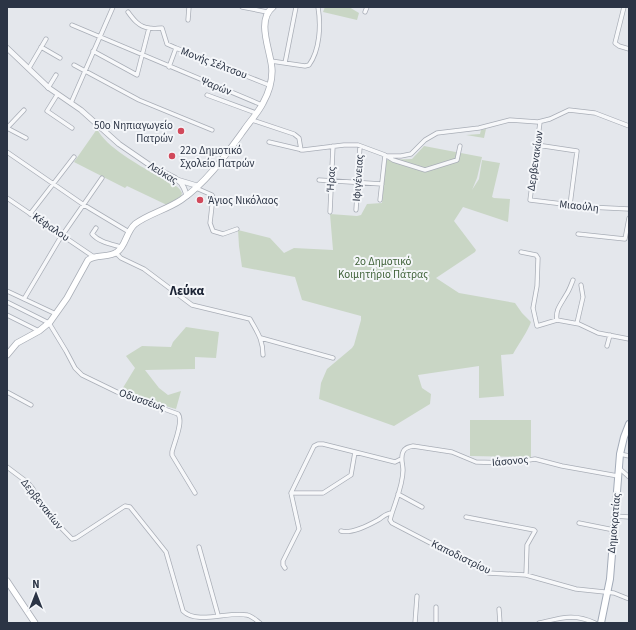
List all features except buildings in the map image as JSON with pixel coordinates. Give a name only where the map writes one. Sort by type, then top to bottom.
[{"type":"main road","points":[[267,12],[272,7]]},
{"type":"main road","name":"Λεύκας","points":[[187,196],[218,164],[262,105],[272,72],[266,31],[267,12]]},
{"type":"main road","points":[[7,355],[17,343],[39,331],[49,323],[70,292],[86,262],[94,257],[116,253],[121,248],[134,225],[187,196]]},
{"type":"main road","name":"Δημοκρατίας","points":[[601,623],[608,593],[618,467],[624,436],[629,424]]},
{"type":"main road","points":[[7,581],[35,623]]},
{"type":"street","points":[[71,103],[113,7]]},
{"type":"street","points":[[188,20],[189,7]]},
{"type":"street","points":[[242,7],[267,12]]},
{"type":"street","points":[[285,63],[296,7]]},
{"type":"street","points":[[271,61],[306,66],[309,65],[315,52],[319,34],[320,21],[318,7]]},
{"type":"street","points":[[365,12],[367,7]]},
{"type":"street","points":[[624,7],[615,43],[629,49]]},
{"type":"street","points":[[128,12],[136,23],[149,28],[162,28],[168,45],[176,48]]},
{"type":"street","name":"Ψαρών","points":[[72,25],[262,105]]},
{"type":"street","points":[[93,51],[136,75],[143,55],[149,28]]},
{"type":"street","points":[[29,68],[46,39]]},
{"type":"street","points":[[41,47],[60,58]]},
{"type":"street","name":"Λεύκας","points":[[7,48],[48,88],[85,113],[126,149],[151,166],[175,178],[183,186],[187,196]]},
{"type":"street","name":"Μονής Σέλτσου","points":[[170,66],[176,48],[269,85]]},
{"type":"street","points":[[74,65],[139,100],[212,130]]},
{"type":"street","points":[[48,88],[56,74]]},
{"type":"street","points":[[57,95],[47,111],[72,128]]},
{"type":"street","points":[[207,95],[256,114]]},
{"type":"street","points":[[24,110],[7,128],[26,138]]},
{"type":"street","points":[[385,155],[401,156],[411,154],[429,137],[439,133],[479,128],[510,120],[540,122],[566,111],[577,110],[596,113],[629,126]]},
{"type":"street","points":[[252,120],[294,134],[299,138],[301,150]]},
{"type":"street","name":"Δερβενακίων","points":[[530,200],[540,122]]},
{"type":"street","points":[[269,142],[301,150],[333,146],[360,146],[385,155],[393,160],[425,170],[457,160],[460,146]]},
{"type":"street","points":[[537,145],[577,150],[570,205]]},
{"type":"street","name":"Ήρας","points":[[330,212],[333,146]]},
{"type":"street","name":"Ιφιγένειας","points":[[356,210],[360,146]]},
{"type":"street","points":[[7,152],[84,205],[129,232]]},
{"type":"street","points":[[380,200],[385,155]]},
{"type":"street","points":[[30,214],[74,157]]},
{"type":"street","points":[[24,299],[62,235],[102,178]]},
{"type":"street","points":[[175,178],[212,195],[210,220],[213,231],[223,234],[238,229]]},
{"type":"street","points":[[319,180],[382,184]]},
{"type":"street","name":"Κέφαλου","points":[[7,198],[94,257]]},
{"type":"street","name":"Μιαούλη","points":[[530,200],[570,205],[629,209]]},
{"type":"street","points":[[578,234],[625,239],[629,218]]},
{"type":"street","points":[[96,228],[92,234],[94,236],[104,242],[121,248]]},
{"type":"street","points":[[522,252],[536,255],[538,258],[537,286],[533,308],[536,326],[556,320],[577,323],[598,333],[629,339]]},
{"type":"street","points":[[116,253],[121,258],[144,269],[192,305],[250,319],[261,338],[263,355]]},
{"type":"street","points":[[556,320],[556,314],[559,306],[567,294],[573,280]]},
{"type":"street","points":[[577,323],[583,297],[581,286]]},
{"type":"street","points":[[7,291],[56,314]]},
{"type":"street","points":[[7,302],[49,323]]},
{"type":"street","points":[[7,315],[39,331]]},
{"type":"street","name":"Οδυσσέως","points":[[49,323],[75,368],[82,375],[117,392],[180,416],[181,422],[172,456],[195,493]]},
{"type":"street","points":[[607,346],[610,335]]},
{"type":"street","points":[[261,338],[333,358]]},
{"type":"street","points":[[7,392],[31,405]]},
{"type":"street","points":[[285,568],[283,561],[299,529],[291,493],[314,446],[323,444],[395,462],[401,459],[403,471],[392,512],[350,531],[341,531]]},
{"type":"street","name":"Ιάσονος","points":[[401,459],[404,449],[414,446],[452,452],[476,462],[511,463],[535,459],[562,466],[618,476]]},
{"type":"street","points":[[291,493],[323,493],[351,475],[355,452]]},
{"type":"street","points":[[620,454],[629,456]]},
{"type":"street","name":"Δερβενακίων","points":[[7,467],[27,482],[33,489],[43,509],[72,539],[76,538],[126,506],[130,507],[166,552],[183,611],[186,614],[198,617],[248,615],[260,623]]},
{"type":"street","points":[[618,467],[629,477]]},
{"type":"street","points":[[398,494],[422,508]]},
{"type":"street","name":"Καποδιστρίου","points":[[392,512],[390,520],[392,523],[485,572],[526,575],[576,590],[618,594],[629,598]]},
{"type":"street","points":[[615,516],[629,517]]},
{"type":"street","points":[[466,517],[534,530],[535,531],[527,545],[526,575]]},
{"type":"street","points":[[579,523],[614,530]]},
{"type":"street","points":[[199,547],[218,615]]},
{"type":"street","points":[[415,623],[417,596]]},
{"type":"street","points":[[436,607],[436,623]]},
{"type":"street","points":[[499,609],[500,623]]},
{"type":"street","points":[[539,623],[576,616],[596,623]]},
{"type":"green space","points":[[325,7],[349,7],[359,13],[357,20],[323,12]]},
{"type":"green space","points":[[97,129],[101,136],[115,149],[177,187],[182,193],[181,196],[167,205],[127,186],[125,188],[74,162]]},
{"type":"green space","points":[[486,129],[484,138],[466,135],[480,134],[481,130]]},
{"type":"green space","name":"2o Δημοτικό Κοιμητήριο Πάτρας","points":[[424,146],[482,157],[477,178],[472,190],[479,179],[482,160],[500,163],[492,197],[510,199],[508,222],[463,207],[454,221],[476,250],[436,278],[459,293],[515,303],[531,322],[513,354],[501,355],[504,396],[479,398],[479,366],[418,375],[422,388],[431,394],[430,404],[394,426],[319,399],[321,383],[327,369],[354,345],[361,316],[302,300],[295,277],[242,267],[238,230],[270,238],[284,253],[294,248],[333,250],[330,214],[357,216],[361,215],[367,204],[382,203],[386,160],[412,159]]},
{"type":"green space","points":[[186,327],[219,332],[216,358],[195,357],[195,369],[145,370],[159,388],[168,395],[181,391],[176,409],[147,401],[121,391],[135,368],[126,356],[142,346],[171,347],[173,342]]},
{"type":"green space","points":[[470,420],[531,420],[531,457],[470,456]]},
{"type":"place","name":"50o Νηπιαγωγείο Πατρών","points":[[181,131]]},
{"type":"place","name":"22ο Δημοτικό Σχολείο Πατρών","points":[[172,156]]},
{"type":"place","name":"Άγιος Νικόλαος","points":[[200,200]]},
{"type":"district","name":"Λεύκα","points":[[187,291]]}]
